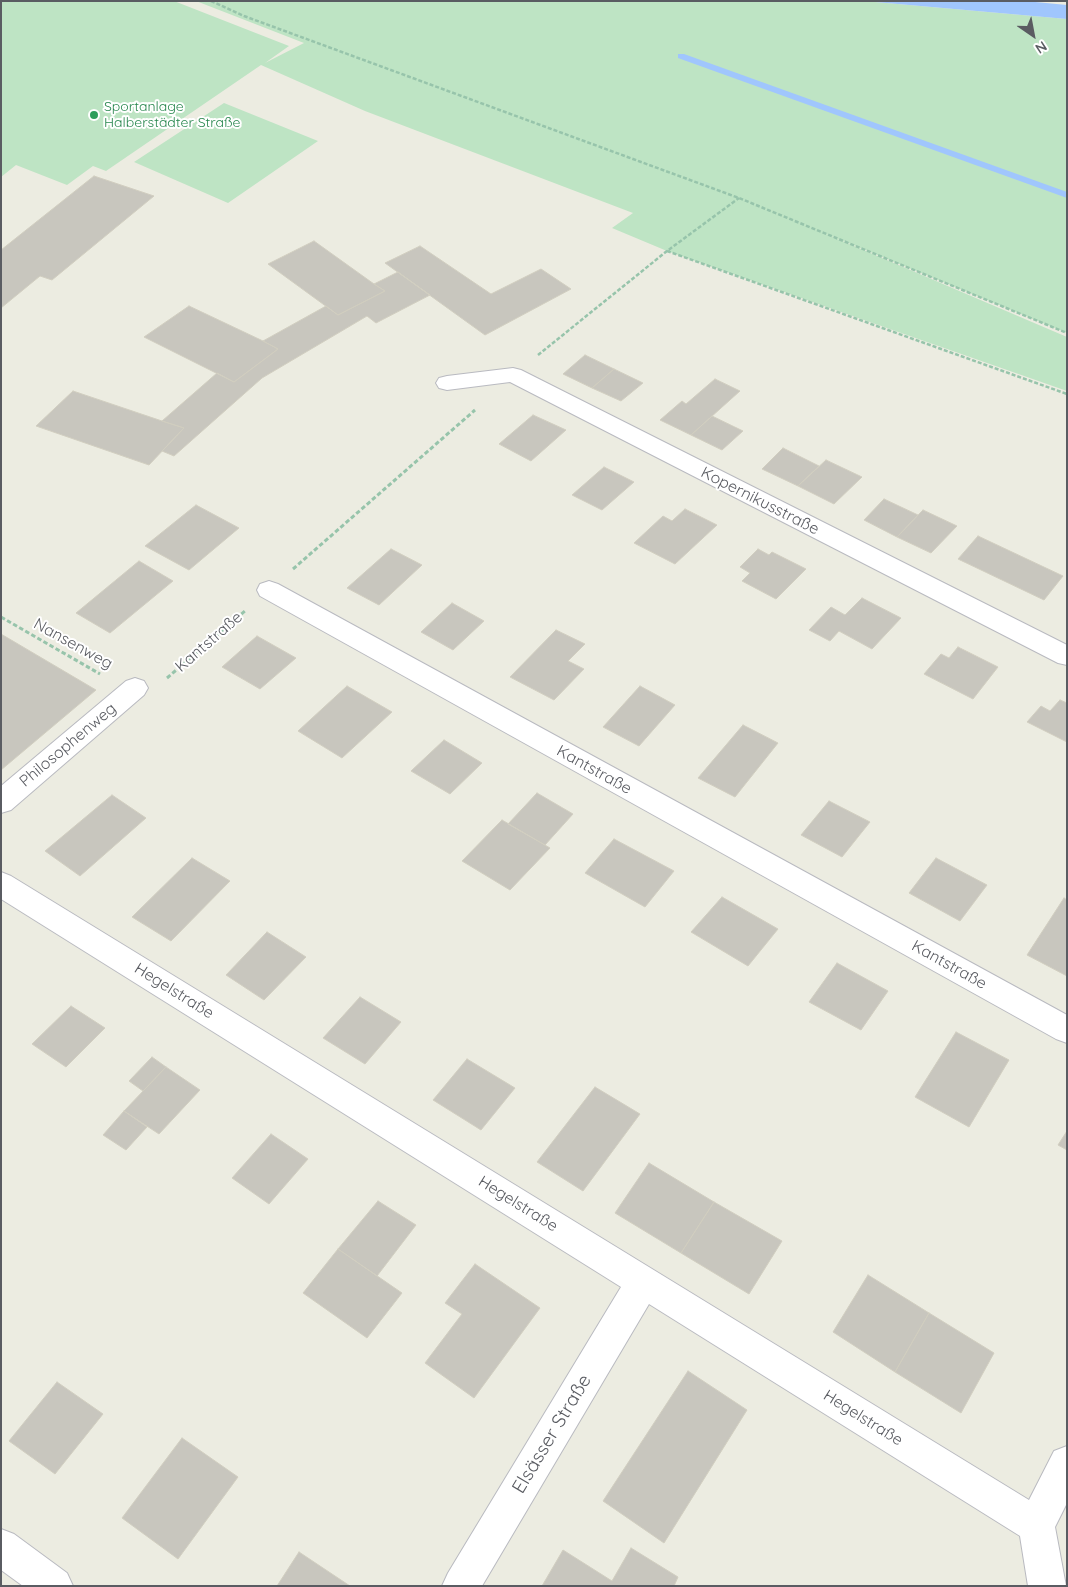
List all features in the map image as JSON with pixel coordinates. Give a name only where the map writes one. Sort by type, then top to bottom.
[{"type":"street","points":[[447,383],[513,375]]},
{"type":"street","name":"Kopernikusstraße","points":[[513,375],[1067,656]]},
{"type":"street","name":"Kantstraße","points":[[269,590],[1067,1030]]},
{"type":"street","name":"Philosophenweg","points":[[1,802],[135,688]]},
{"type":"street","name":"Hegelstraße","points":[[1,884],[1036,1525]]},
{"type":"street","name":"Elsässer Straße","points":[[460,1586],[643,1282]]},
{"type":"street","points":[[1047,1586],[1036,1525],[1067,1464]]},
{"type":"street","points":[[1,1546],[54,1586]]},
{"type":"path","points":[[211,1],[252,19],[739,198],[1067,333]]},
{"type":"path","points":[[269,590],[513,375],[667,251],[739,198]]},
{"type":"path","points":[[667,251],[1067,394]]},
{"type":"path","name":"Kantstraße","points":[[135,688],[163,681],[269,590]]},
{"type":"path","name":"Nansenweg","points":[[1,616],[91,670],[135,688]]},
{"type":"green space","points":[[1,1],[174,1],[289,46],[265,63],[304,43],[196,1],[864,1],[1067,19],[1067,333],[819,231],[1067,337],[1067,391],[667,251],[612,228],[633,213],[365,111],[261,65],[106,171],[93,166],[67,185],[16,165],[1,177]]},
{"type":"green space","points":[[224,103],[318,141],[228,203],[134,162]]},
{"type":"water","points":[[864,1],[1025,1],[1067,5],[1067,19]]},
{"type":"building","points":[[94,176],[154,196],[52,280],[40,276],[1,308],[1,250]]},
{"type":"building","points":[[314,241],[385,291],[338,315],[268,264]]},
{"type":"building","points":[[420,246],[491,294],[541,269],[571,289],[485,335],[385,263]]},
{"type":"building","points":[[398,272],[430,295],[376,323],[367,316],[262,378],[174,456],[162,451],[184,428],[162,421],[217,373],[234,382],[278,349],[263,341],[326,306],[338,315],[385,291],[374,284]]},
{"type":"building","points":[[189,306],[278,349],[234,382],[144,337]]},
{"type":"building","points":[[585,355],[614,369],[592,388],[563,374]]},
{"type":"building","points":[[614,369],[643,383],[621,401],[592,388]]},
{"type":"building","points":[[715,379],[740,391],[691,435],[660,420],[682,401],[686,404]]},
{"type":"building","points":[[73,391],[184,428],[149,465],[36,426]]},
{"type":"building","points":[[533,415],[566,430],[531,461],[499,444]]},
{"type":"building","points":[[712,416],[743,431],[722,450],[691,435]]},
{"type":"building","points":[[783,448],[819,466],[798,486],[762,469]]},
{"type":"building","points":[[826,460],[862,477],[834,504],[798,486]]},
{"type":"building","points":[[604,467],[634,482],[602,510],[572,495]]},
{"type":"building","points":[[884,499],[918,515],[897,537],[864,520]]},
{"type":"building","points":[[196,505],[239,528],[189,570],[145,546]]},
{"type":"building","points":[[685,509],[717,525],[675,564],[634,543],[663,516],[672,521]]},
{"type":"building","points":[[923,510],[957,526],[931,553],[897,537]]},
{"type":"building","points":[[978,536],[1063,576],[1044,600],[958,559]]},
{"type":"building","points":[[391,549],[422,565],[379,605],[347,588]]},
{"type":"building","points":[[758,549],[769,555],[772,552],[806,569],[776,599],[742,581],[750,573],[740,567]]},
{"type":"building","points":[[139,561],[173,581],[110,633],[76,613]]},
{"type":"building","points":[[862,598],[901,618],[872,649],[839,631],[830,641],[809,630],[831,607],[845,615]]},
{"type":"building","points":[[452,603],[484,621],[453,650],[421,632]]},
{"type":"building","points":[[556,630],[585,644],[568,661],[584,669],[554,700],[510,677]]},
{"type":"building","points":[[1,634],[96,690],[1,770]]},
{"type":"building","points":[[257,636],[296,658],[260,689],[222,667]]},
{"type":"building","points":[[958,647],[998,667],[973,699],[924,674],[941,654],[949,658]]},
{"type":"building","points":[[347,686],[392,712],[342,758],[298,731]]},
{"type":"building","points":[[640,686],[675,705],[639,746],[603,727]]},
{"type":"building","points":[[1060,700],[1067,703],[1067,742],[1027,722],[1041,706],[1050,711]]},
{"type":"building","points":[[743,725],[778,743],[735,797],[698,778]]},
{"type":"building","points":[[444,740],[482,763],[450,794],[411,771]]},
{"type":"building","points":[[537,793],[573,814],[545,845],[508,824]]},
{"type":"building","points":[[112,795],[146,818],[80,876],[45,851]]},
{"type":"building","points":[[829,801],[870,822],[842,857],[801,835]]},
{"type":"building","points":[[502,820],[550,848],[510,890],[462,861]]},
{"type":"building","points":[[614,839],[674,871],[645,907],[585,873]]},
{"type":"building","points":[[192,858],[230,881],[171,941],[132,917]]},
{"type":"building","points":[[936,858],[987,885],[960,921],[909,893]]},
{"type":"building","points":[[722,897],[778,929],[748,966],[691,932]]},
{"type":"building","points":[[1064,898],[1067,900],[1067,976],[1027,955]]},
{"type":"building","points":[[267,932],[306,957],[264,1000],[226,975]]},
{"type":"building","points":[[837,963],[888,991],[861,1030],[809,1002]]},
{"type":"building","points":[[360,997],[401,1022],[365,1064],[323,1038]]},
{"type":"building","points":[[71,1006],[105,1028],[66,1067],[32,1044]]},
{"type":"building","points":[[956,1032],[1009,1060],[969,1127],[915,1097]]},
{"type":"building","points":[[152,1057],[166,1067],[143,1091],[129,1081]]},
{"type":"building","points":[[467,1059],[515,1088],[481,1130],[433,1100]]},
{"type":"building","points":[[166,1067],[200,1090],[159,1134],[124,1111]]},
{"type":"building","points":[[595,1087],[640,1114],[583,1191],[537,1162]]},
{"type":"building","points":[[124,1111],[147,1127],[126,1150],[103,1135]]},
{"type":"building","points":[[1067,1131],[1067,1150],[1058,1145]]},
{"type":"building","points":[[271,1134],[308,1159],[269,1204],[232,1178]]},
{"type":"building","points":[[649,1163],[714,1202],[681,1253],[615,1213]]},
{"type":"building","points":[[378,1201],[416,1225],[377,1276],[338,1249]]},
{"type":"building","points":[[714,1202],[782,1241],[749,1294],[681,1253]]},
{"type":"building","points":[[338,1249],[402,1293],[367,1338],[303,1293]]},
{"type":"building","points":[[475,1264],[540,1308],[474,1398],[425,1363],[462,1314],[445,1303]]},
{"type":"building","points":[[868,1275],[929,1313],[895,1372],[833,1332]]},
{"type":"building","points":[[929,1313],[994,1353],[961,1413],[895,1372]]},
{"type":"building","points":[[688,1371],[747,1410],[664,1543],[603,1501]]},
{"type":"building","points":[[57,1382],[103,1414],[55,1474],[9,1441]]},
{"type":"building","points":[[182,1438],[238,1477],[178,1559],[122,1518]]},
{"type":"building","points":[[631,1548],[678,1577],[674,1586],[542,1586],[563,1550],[612,1581]]},
{"type":"building","points":[[299,1552],[350,1586],[277,1586]]},
{"type":"waterway","points":[[681,56],[1067,195]]},
{"type":"place","name":"Sportanlage Halberstädter Straße","points":[[94,115]]}]
